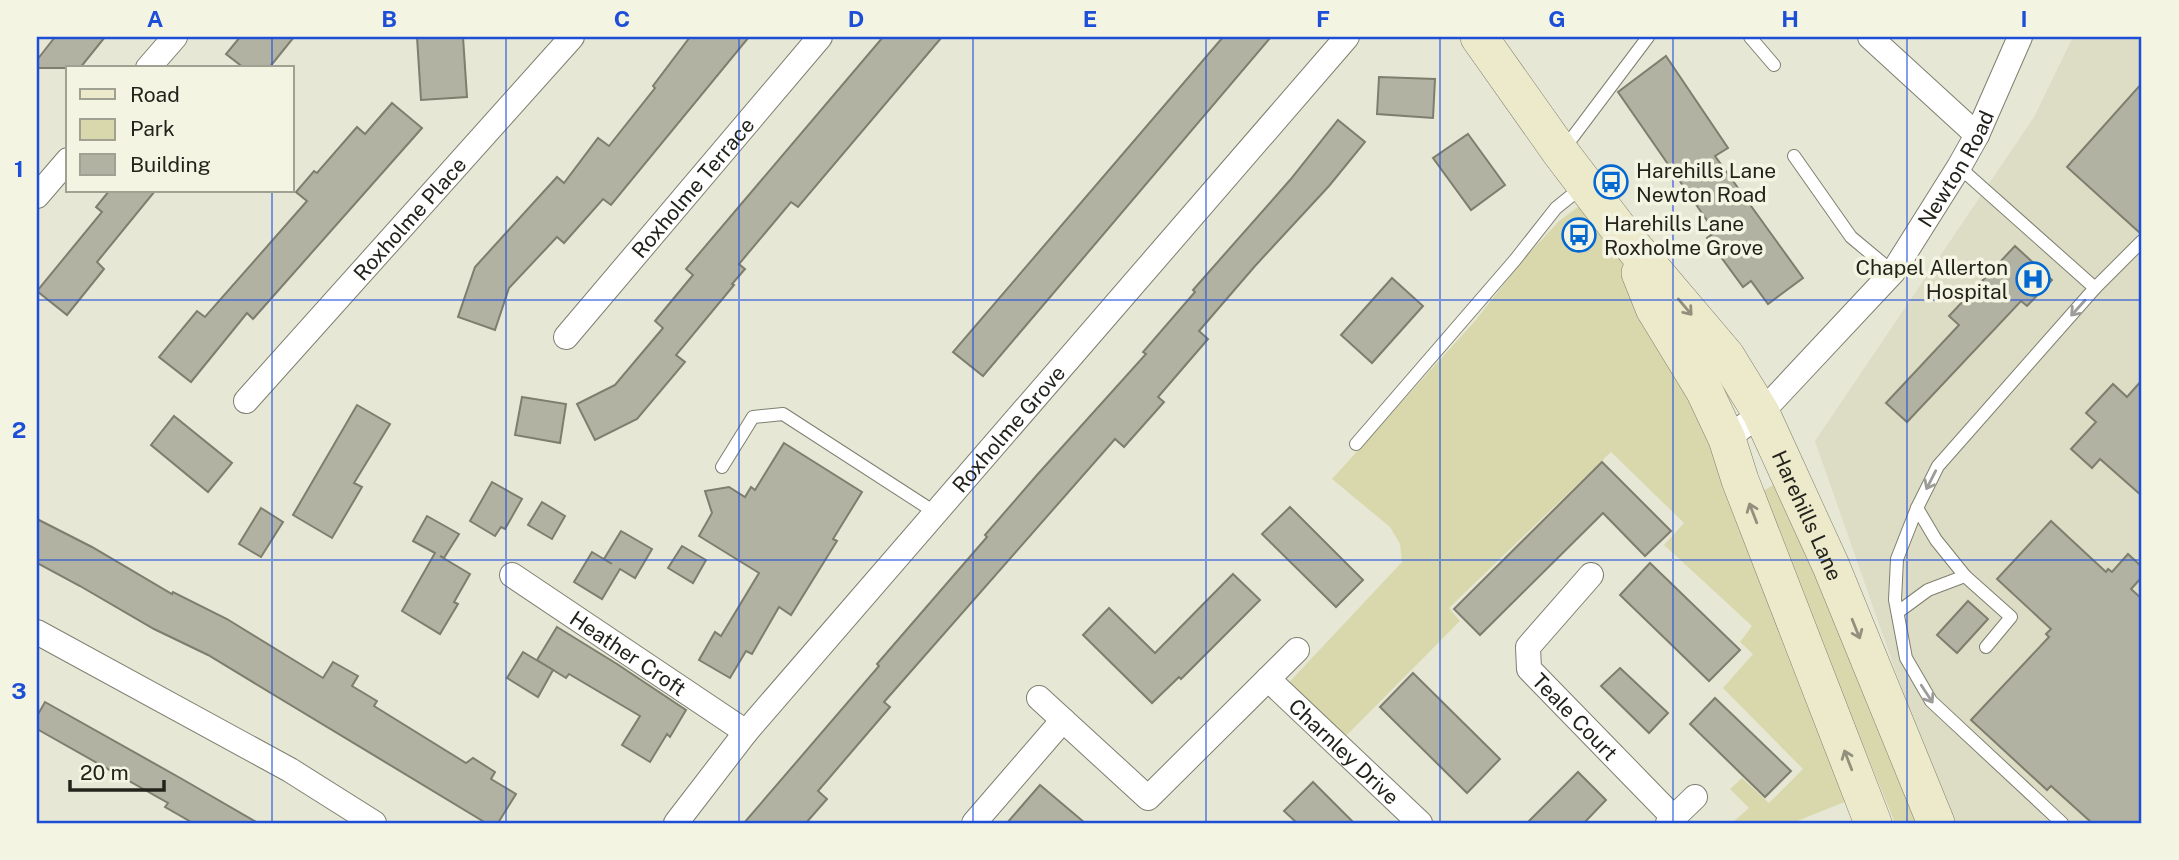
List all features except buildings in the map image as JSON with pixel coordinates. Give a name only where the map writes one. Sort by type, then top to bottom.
[{"type":"main road","name":"Harehills Lane","points":[[1479,37],[1561,153],[1625,237],[1726,356],[1761,413],[1831,566],[1936,823]]},
{"type":"main road","name":"Harehills Lane","points":[[1625,237],[1654,309],[1704,390],[1727,439],[1740,480],[1873,823]]},
{"type":"street","points":[[150,66],[175,37]]},
{"type":"street","name":"Roxholme Terrace","points":[[566,337],[820,37]]},
{"type":"street","name":"Roxholme Grove","points":[[676,823],[746,732],[1347,37]]},
{"type":"street","points":[[1870,37],[1977,135]]},
{"type":"street","name":"Newton Road","points":[[1727,439],[1761,413],[1893,272],[1977,135],[2020,37]]},
{"type":"street","name":"Roxholme Place","points":[[246,401],[569,38]]},
{"type":"street","points":[[37,196],[66,162]]},
{"type":"street","name":"Heather Croft","points":[[512,575],[746,732]]},
{"type":"street","name":"Teale Court","points":[[1591,575],[1528,647],[1529,669],[1671,820]]},
{"type":"street","points":[[37,632],[290,770],[374,823]]},
{"type":"street","points":[[1039,698],[1148,798],[1297,650]]},
{"type":"street","name":"Charnley Drive","points":[[1269,679],[1420,823]]},
{"type":"street","points":[[974,823],[1063,720]]},
{"type":"street","points":[[1671,820],[1695,797]]},
{"type":"lane","points":[[1561,153],[1648,37]]},
{"type":"lane","points":[[1750,37],[1774,65]]},
{"type":"lane","points":[[1794,156],[1851,237],[1893,272]]},
{"type":"lane","points":[[1959,167],[2095,288]]},
{"type":"lane","points":[[1356,444],[1515,260],[1556,208],[1585,185]]},
{"type":"lane","points":[[2062,823],[1931,701],[1906,658],[1895,600],[1897,559],[1917,508],[1938,466],[2095,288],[2142,241]]},
{"type":"lane","points":[[722,467],[753,417],[783,414],[936,513]]},
{"type":"lane","points":[[1917,508],[1936,540],[1965,576],[2011,617],[1986,647]]},
{"type":"lane","points":[[1898,612],[1928,590],[1965,576]]},
{"type":"shaded area","name":"Chapel Allerton Hospital","points":[[2073,37],[2142,37],[2142,823],[1956,823],[1934,781],[1815,441],[2034,117]]},
{"type":"green space","points":[[1593,196],[1625,237],[1862,795],[1792,823],[1732,823],[1749,808],[1730,789],[1742,778],[1769,803],[1803,769],[1723,688],[1753,654],[1740,642],[1752,626],[1664,545],[1684,523],[1611,452],[1449,608],[1460,621],[1337,745],[1281,691],[1402,562],[1400,544],[1390,527],[1332,479],[1475,321],[1522,261],[1559,221]]},
{"type":"green space","points":[[1773,485],[1818,581],[1922,823],[1895,823],[1760,493]]},
{"type":"place","name":"Harehills Lane Newton Road","points":[[1611,182]]},
{"type":"place","name":"Harehills Lane Roxholme Grove","points":[[1579,235]]},
{"type":"place","name":"Chapel Allerton Hospital","points":[[2033,279]]}]
